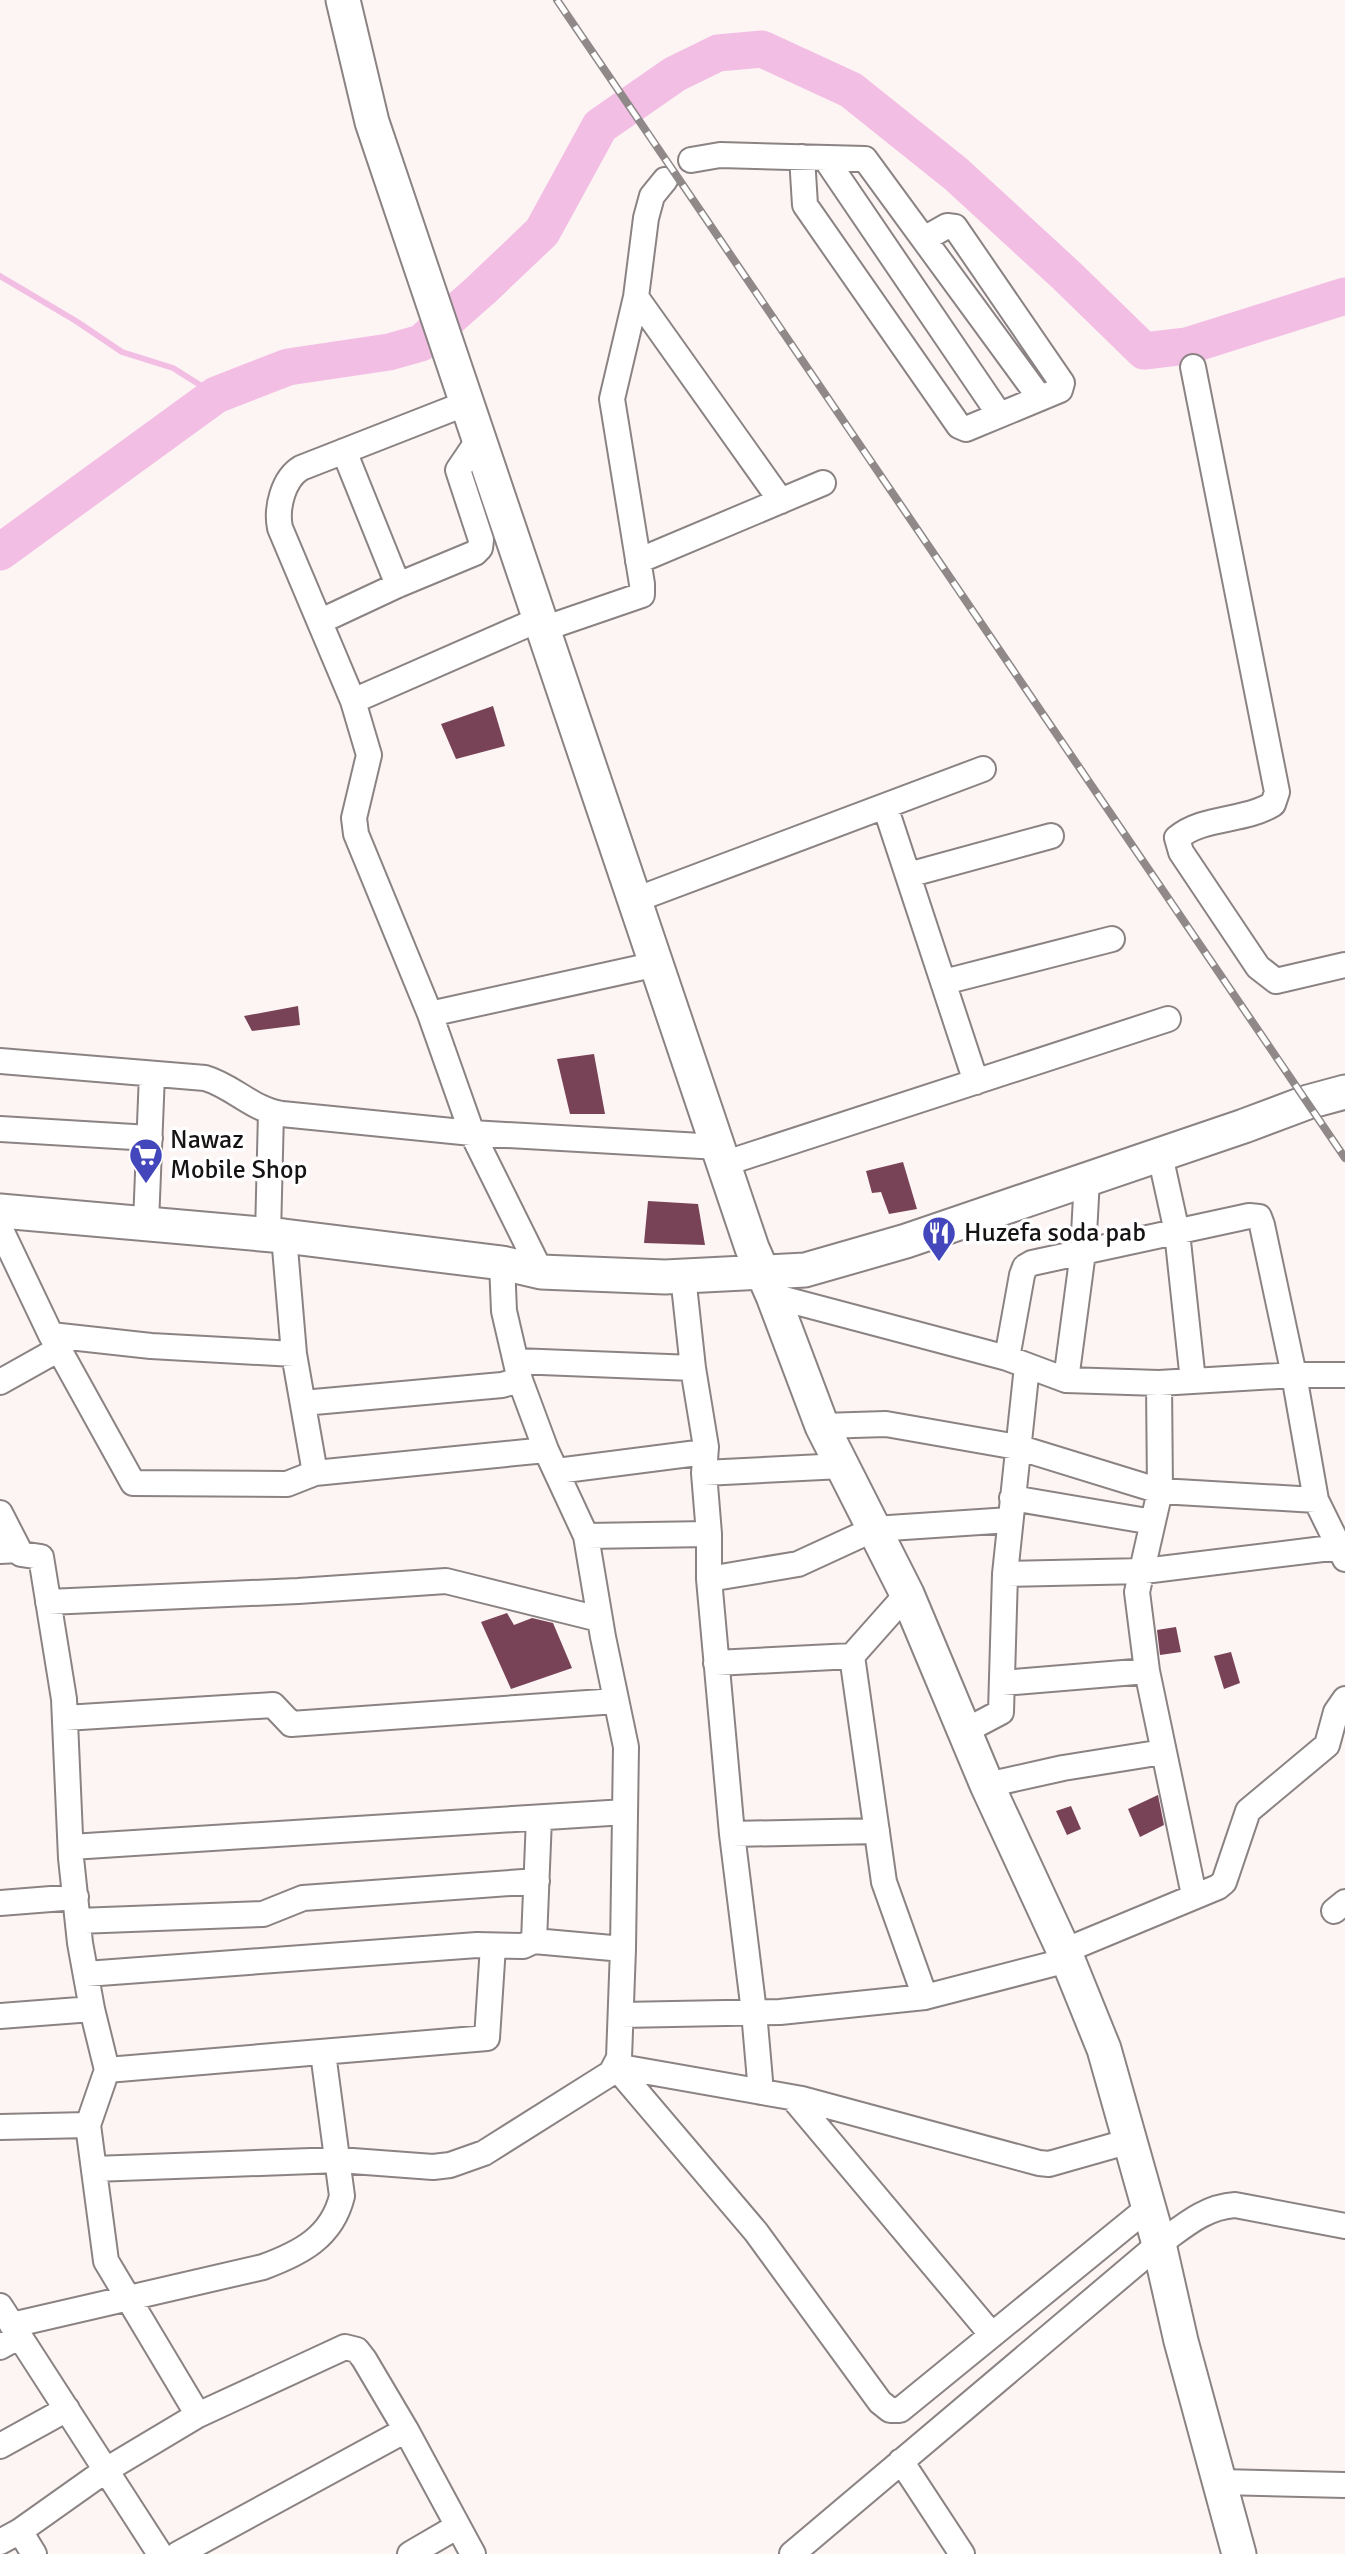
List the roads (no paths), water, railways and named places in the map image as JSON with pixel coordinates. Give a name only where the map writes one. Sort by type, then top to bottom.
[{"type":"street","points":[[343,0],[372,122],[721,1156],[768,1284],[822,1426],[907,1594],[987,1785],[1066,1955],[1104,2049],[1160,2244],[1181,2341],[1239,2554]]},
{"type":"street","points":[[691,160],[720,155],[865,159],[924,239],[947,226],[955,227],[1062,383],[1060,390],[966,429],[959,426],[805,205],[814,158]]},
{"type":"street","points":[[814,158],[999,414]]},
{"type":"street","points":[[353,701],[541,624],[642,595],[612,399],[636,297],[646,218],[652,196],[665,180]]},
{"type":"street","points":[[636,297],[781,501]]},
{"type":"street","points":[[1193,367],[1277,792],[1273,804],[1261,811],[1187,830],[1177,838],[1181,852],[1258,967],[1276,981],[1345,965]]},
{"type":"street","points":[[467,403],[293,473],[288,480],[278,517],[280,528],[353,701],[369,755],[354,826],[430,1014],[471,1132],[541,1272]]},
{"type":"street","points":[[321,621],[475,553],[480,548],[481,540],[458,470],[479,439]]},
{"type":"street","points":[[344,451],[398,585]]},
{"type":"street","points":[[638,561],[823,483]]},
{"type":"street","points":[[635,900],[983,769]]},
{"type":"street","points":[[886,806],[976,1082]]},
{"type":"street","points":[[908,875],[1051,836]]},
{"type":"street","points":[[944,982],[1112,939]]},
{"type":"street","points":[[430,1014],[657,964]]},
{"type":"street","points":[[0,1061],[215,1081],[260,1109],[271,1112],[721,1156],[976,1082],[1168,1019]]},
{"type":"street","points":[[146,1223],[152,1074]]},
{"type":"street","points":[[768,1284],[1160,1155],[1308,1102],[1345,1092]]},
{"type":"street","points":[[271,1112],[276,1236],[315,1472]]},
{"type":"street","points":[[0,1129],[150,1138]]},
{"type":"street","points":[[1160,1155],[1177,1232],[1193,1381]]},
{"type":"street","points":[[1066,1380],[1083,1252],[1087,1179]]},
{"type":"street","points":[[0,1211],[276,1236],[502,1264],[541,1272],[683,1276],[768,1284],[1017,1362],[1066,1380],[1159,1383],[1294,1375],[1345,1375]]},
{"type":"street","points":[[965,1731],[1001,1712],[1005,1574],[1017,1447],[1017,1362],[1025,1268],[1032,1263],[1249,1216],[1259,1217],[1294,1375],[1316,1500],[1342,1553],[1144,1571],[1005,1574]]},
{"type":"street","points":[[0,1228],[55,1342],[133,1483],[287,1484],[315,1472],[551,1460],[842,1466]]},
{"type":"street","points":[[94,2169],[339,2160],[433,2167],[460,2162],[484,2152],[604,2079],[619,2059],[624,1949],[626,1747],[599,1619],[586,1536],[551,1460],[518,1370],[503,1311],[502,1264]]},
{"type":"street","points":[[683,1276],[704,1462],[709,1578],[732,1834],[761,2092]]},
{"type":"street","points":[[0,1382],[55,1342],[294,1354]]},
{"type":"street","points":[[303,1404],[502,1385],[518,1370],[693,1368]]},
{"type":"street","points":[[1159,1383],[1160,1491],[1144,1571],[1137,1592],[1147,1671],[1194,1895]]},
{"type":"street","points":[[822,1426],[886,1424],[1017,1447],[1160,1491],[1316,1500]]},
{"type":"street","points":[[709,1578],[798,1564],[874,1529],[1011,1509],[1153,1522]]},
{"type":"street","points":[[0,1513],[9,1550],[41,1557],[65,1718],[71,1847],[77,1909],[92,2009],[107,2070],[88,2125],[106,2261],[198,2414]]},
{"type":"street","points":[[586,1536],[709,1534]]},
{"type":"street","points":[[48,1602],[446,1581],[599,1619]]},
{"type":"street","points":[[716,1663],[852,1656],[907,1594]]},
{"type":"street","points":[[852,1656],[884,1882],[925,1997]]},
{"type":"street","points":[[1002,1683],[1147,1671]]},
{"type":"street","points":[[621,2015],[780,2012],[925,1997],[1066,1955],[1224,1882],[1248,1811],[1338,1736],[1336,1712],[1345,1699]]},
{"type":"street","points":[[65,1718],[274,1705],[291,1724],[616,1701]]},
{"type":"street","points":[[987,1785],[1063,1768],[1163,1752]]},
{"type":"street","points":[[71,1847],[625,1812]]},
{"type":"street","points":[[534,1941],[539,1818]]},
{"type":"street","points":[[732,1834],[877,1831]]},
{"type":"street","points":[[0,1903],[77,1909],[263,1914],[303,1898],[537,1881]]},
{"type":"street","points":[[86,1974],[523,1946],[534,1941],[624,1949]]},
{"type":"street","points":[[107,2070],[487,2038],[493,1946]]},
{"type":"street","points":[[0,2017],[92,2009]]},
{"type":"street","points":[[160,2554],[67,2409],[8,2328],[264,2267],[291,2257],[324,2234],[338,2215],[342,2196],[324,2053]]},
{"type":"street","points":[[615,2066],[793,2098],[1039,2164],[1049,2164],[1130,2141]]},
{"type":"street","points":[[615,2066],[756,2232],[880,2402],[890,2410],[900,2410],[1149,2207]]},
{"type":"street","points":[[793,2098],[992,2335]]},
{"type":"street","points":[[0,2127],[88,2125]]},
{"type":"street","points":[[792,2554],[1160,2244],[1200,2214],[1218,2206],[1235,2205],[1345,2226]]},
{"type":"street","points":[[34,2554],[10,2537],[106,2470],[198,2414],[345,2347],[357,2350],[364,2359],[473,2554]]},
{"type":"street","points":[[0,2446],[67,2409]]},
{"type":"street","points":[[178,2554],[406,2430]]},
{"type":"street","points":[[901,2461],[962,2554]]},
{"type":"street","points":[[1220,2482],[1345,2485]]},
{"type":"street","points":[[410,2554],[458,2526]]},
{"type":"waterway","points":[[0,552],[216,395],[288,367],[389,352],[421,343],[542,232],[600,126],[675,74],[718,53],[762,49],[851,90],[956,174],[1144,351],[1187,346],[1345,296]]},
{"type":"waterway","points":[[0,276],[122,352],[173,368],[216,395]]},
{"type":"railway","points":[[557,0],[1345,1158]]},
{"type":"place","name":"Nawaz Mobile Shop","points":[[146,1185]]},
{"type":"place","name":"Huzefa soda pab","points":[[939,1263]]}]
